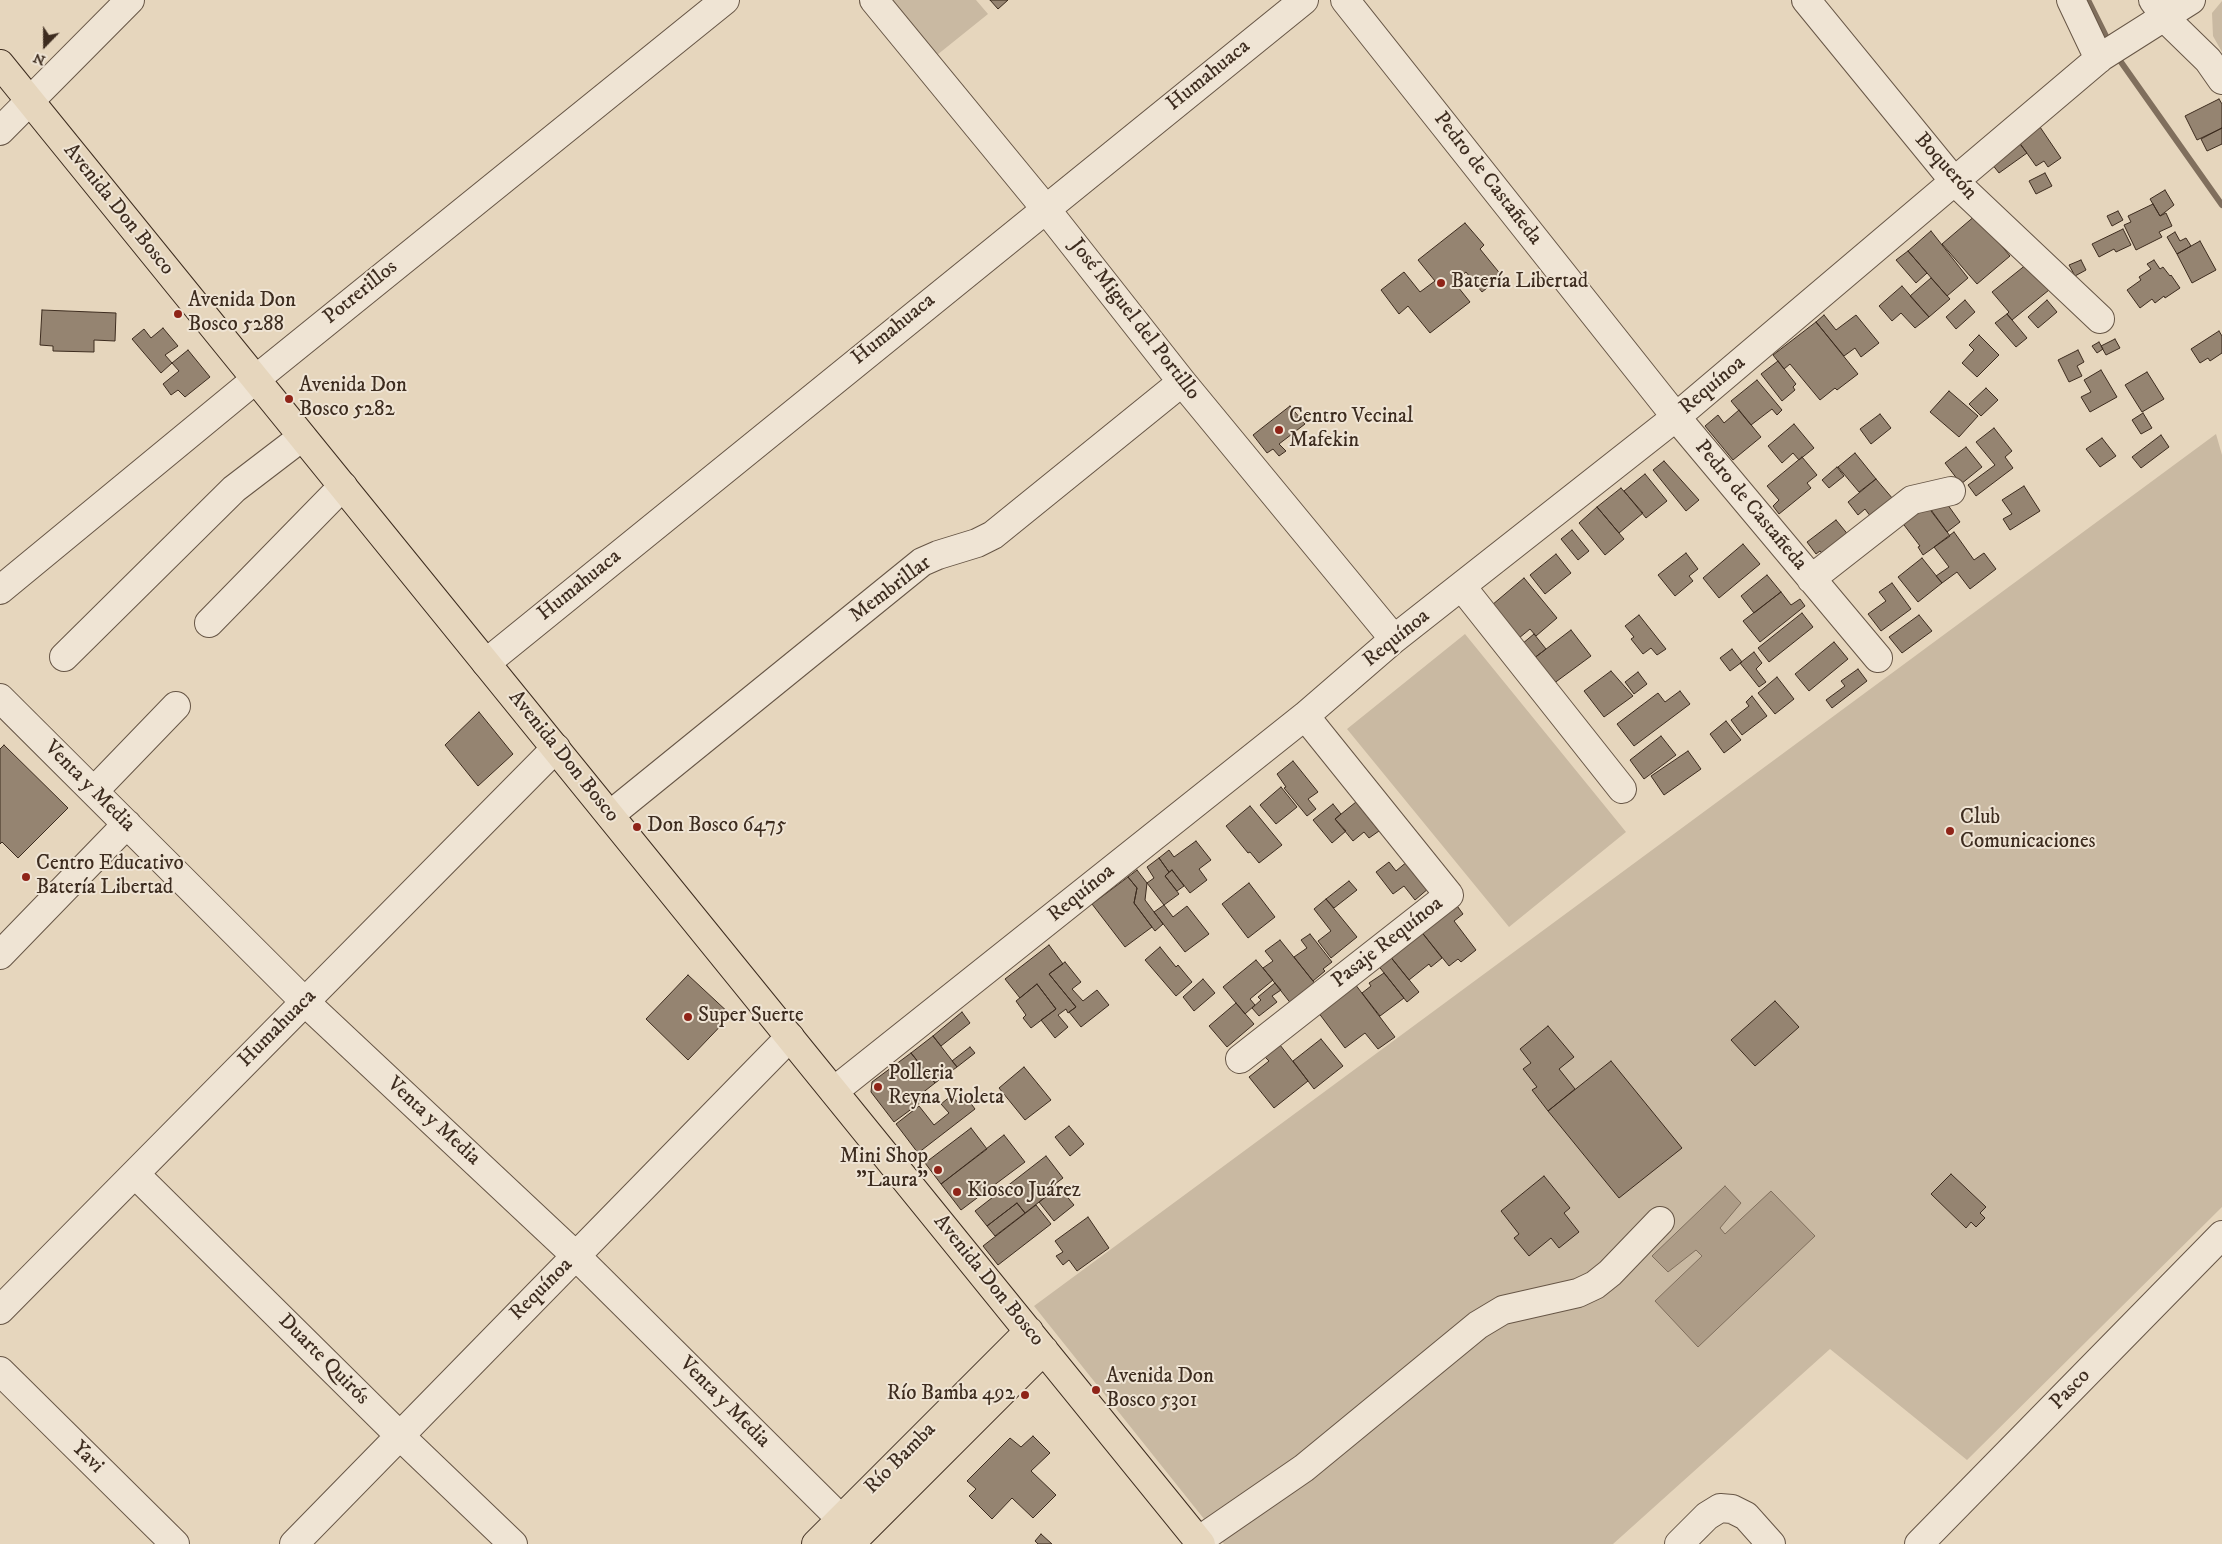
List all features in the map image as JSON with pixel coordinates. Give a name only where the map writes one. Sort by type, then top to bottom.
[{"type":"main road","name":"Avenida Don Bosco","points":[[0,64],[1200,1542]]},
{"type":"main road","name":"Río Bamba","points":[[816,1544],[854,1536],[1036,1340]]},
{"type":"street","points":[[0,131],[130,0]]},
{"type":"street","name":"Potrerillos","points":[[0,590],[256,379],[725,0]]},
{"type":"street","name":"José Miguel del Portillo","points":[[874,0],[1045,208],[1182,382],[1394,639]]},
{"type":"street","name":"Humahuaca","points":[[486,662],[1304,0]]},
{"type":"street","name":"Pedro de Castañeda","points":[[1345,0],[1676,417],[1878,658]]},
{"type":"street","name":"Boquerón","points":[[1806,0],[1954,181],[2100,319]]},
{"type":"street","points":[[2071,0],[2100,58]]},
{"type":"street","name":"Requínoa","points":[[834,1091],[1305,716],[1394,639],[1676,417],[2100,58],[2124,42],[2159,8],[2191,0]]},
{"type":"street","points":[[2159,8],[2208,60],[2222,80]]},
{"type":"street","name":"Membrillar","points":[[610,815],[922,562],[978,543],[993,535],[1182,382]]},
{"type":"street","points":[[64,657],[234,489],[302,436]]},
{"type":"street","points":[[209,622],[343,486]]},
{"type":"street","points":[[1811,579],[1912,500],[1952,491]]},
{"type":"street","points":[[1462,587],[1622,788]]},
{"type":"street","points":[[94,791],[176,706]]},
{"type":"street","name":"Venta y Media","points":[[4,708],[94,791],[305,1002],[576,1256],[854,1536]]},
{"type":"street","name":"Pasaje Requínoa","points":[[1240,1059],[1449,895],[1305,716]]},
{"type":"street","name":"Humahuaca","points":[[0,1310],[556,748]]},
{"type":"street","points":[[0,955],[127,824]]},
{"type":"street","name":"Requínoa","points":[[294,1544],[790,1037]]},
{"type":"street","name":"Duarte Quirós","points":[[135,1174],[399,1435],[513,1544]]},
{"type":"street","points":[[1200,1542],[1304,1468],[1478,1325],[1503,1310],[1578,1294],[1596,1284],[1610,1273],[1660,1221]]},
{"type":"street","name":"Pasco","points":[[1928,1541],[2222,1235]]},
{"type":"street","name":"Yavi","points":[[0,1372],[175,1544]]},
{"type":"street","points":[[1679,1544],[1707,1516],[1720,1508],[1732,1509],[1746,1516],[1771,1544]]},
{"type":"shaded area","points":[[892,0],[976,0],[988,14],[937,55]]},
{"type":"shaded area","points":[[2222,1],[2222,52],[2213,36],[2212,13]]},
{"type":"shaded area","name":"Club Comunicaciones","points":[[2216,434],[2222,455],[2222,1207],[1967,1460],[1830,1349],[1613,1544],[1224,1544],[1034,1306]]},
{"type":"shaded area","points":[[1465,634],[1626,832],[1509,927],[1347,729]]},
{"type":"shaded area","points":[[1725,1186],[1741,1203],[1720,1228],[1725,1234],[1771,1191],[1815,1236],[1698,1347],[1655,1301],[1702,1256],[1696,1250],[1668,1272],[1652,1256]]},
{"type":"building","points":[[990,0],[1008,0],[998,9]]},
{"type":"building","points":[[2219,99],[2222,104],[2222,128],[2197,140],[2185,116]]},
{"type":"building","points":[[2040,127],[2061,158],[2048,167],[2044,161],[2036,166],[2019,142]]},
{"type":"building","points":[[2222,128],[2222,144],[2207,151],[2201,139]]},
{"type":"building","points":[[2016,139],[2027,153],[1999,173],[1988,159]]},
{"type":"building","points":[[2045,173],[2052,186],[2036,194],[2029,181]]},
{"type":"building","points":[[2165,190],[2174,205],[2160,216],[2150,199]]},
{"type":"building","points":[[2153,204],[2160,216],[2166,213],[2172,226],[2159,232],[2162,237],[2136,250],[2124,225],[2131,222],[2128,216]]},
{"type":"building","points":[[2118,211],[2123,220],[2112,226],[2107,216]]},
{"type":"building","points":[[1976,215],[2010,256],[1977,284],[1942,244]]},
{"type":"building","name":"Batería Libertad","points":[[1465,223],[1484,245],[1480,249],[1502,276],[1482,292],[1466,272],[1454,282],[1470,302],[1430,333],[1408,306],[1399,314],[1381,290],[1404,272],[1420,292],[1435,281],[1418,260]]},
{"type":"building","points":[[2123,229],[2131,245],[2116,252],[2114,249],[2099,257],[2092,244]]},
{"type":"building","points":[[1931,231],[1968,278],[1947,296],[1908,251]]},
{"type":"building","points":[[2175,232],[2180,241],[2186,238],[2191,246],[2177,254],[2167,237]]},
{"type":"building","points":[[2200,241],[2216,270],[2192,283],[2177,254]]},
{"type":"building","points":[[1908,251],[1927,273],[1916,283],[1896,260]]},
{"type":"building","points":[[2081,260],[2086,270],[2075,276],[2069,265]]},
{"type":"building","points":[[2154,260],[2160,269],[2163,267],[2171,275],[2180,288],[2155,303],[2152,299],[2140,308],[2127,290],[2141,280],[2139,277],[2151,269],[2147,264]]},
{"type":"building","points":[[2027,264],[2049,290],[2012,320],[2007,314],[2009,312],[1992,292]]},
{"type":"building","points":[[1931,278],[1950,299],[1929,317],[1910,296]]},
{"type":"building","points":[[1902,286],[1929,317],[1915,328],[1901,313],[1892,321],[1879,306]]},
{"type":"building","points":[[1965,300],[1975,312],[1956,329],[1946,317]]},
{"type":"building","points":[[2047,300],[2057,312],[2038,328],[2028,317]]},
{"type":"building","points":[[42,310],[116,313],[115,341],[94,340],[94,352],[53,351],[53,346],[40,345]]},
{"type":"building","points":[[2007,314],[2027,338],[2016,347],[1995,323]]},
{"type":"building","points":[[1824,315],[1836,330],[1856,315],[1879,343],[1861,357],[1855,348],[1844,356],[1816,322]]},
{"type":"building","points":[[1816,322],[1858,374],[1820,400],[1790,364],[1784,369],[1773,355]]},
{"type":"building","points":[[163,328],[178,346],[165,355],[172,363],[161,373],[132,339],[144,329],[151,338]]},
{"type":"building","points":[[2219,331],[2222,336],[2222,353],[2210,361],[2208,358],[2200,363],[2191,349]]},
{"type":"building","points":[[1979,335],[1999,355],[1977,377],[1962,363],[1974,350],[1969,345]]},
{"type":"building","points":[[2115,339],[2120,348],[2106,355],[2101,346]]},
{"type":"building","points":[[2099,342],[2103,349],[2097,353],[2092,346]]},
{"type":"building","points":[[188,350],[210,377],[185,397],[178,390],[171,395],[163,384],[179,371],[172,363]]},
{"type":"building","points":[[2078,350],[2084,362],[2077,366],[2082,376],[2069,382],[2058,360]]},
{"type":"building","points":[[1778,361],[1796,384],[1793,387],[1795,390],[1782,401],[1761,374]]},
{"type":"building","points":[[2101,370],[2117,397],[2090,412],[2081,397],[2091,392],[2084,380]]},
{"type":"building","points":[[2147,372],[2164,399],[2142,412],[2125,385]]},
{"type":"building","points":[[1757,380],[1782,410],[1777,415],[1772,409],[1751,425],[1731,401]]},
{"type":"building","points":[[1986,388],[1998,400],[1981,416],[1969,404]]},
{"type":"building","points":[[1949,391],[1978,416],[1959,437],[1930,412]]},
{"type":"building","name":"Centro Vecinal Mafekin","points":[[1290,406],[1305,424],[1279,444],[1286,451],[1279,456],[1273,449],[1267,453],[1253,435]]},
{"type":"building","points":[[1739,410],[1761,437],[1733,460],[1705,426],[1718,415],[1724,423]]},
{"type":"building","points":[[2143,413],[2152,428],[2141,434],[2132,420]]},
{"type":"building","points":[[1880,414],[1891,428],[1871,444],[1860,429]]},
{"type":"building","points":[[1794,424],[1814,448],[1799,460],[1793,453],[1782,463],[1768,446]]},
{"type":"building","points":[[1994,428],[2012,451],[2005,457],[2013,468],[1976,496],[1968,485],[1995,465],[1976,442]]},
{"type":"building","points":[[2161,435],[2169,447],[2141,468],[2132,457]]},
{"type":"building","points":[[2102,438],[2116,456],[2100,467],[2086,449]]},
{"type":"building","points":[[1966,447],[1982,467],[1961,484],[1945,463]]},
{"type":"building","points":[[1855,453],[1876,479],[1859,492],[1838,467]]},
{"type":"building","points":[[1802,457],[1817,475],[1807,483],[1811,488],[1779,514],[1773,506],[1779,500],[1767,486]]},
{"type":"building","points":[[1664,461],[1699,500],[1686,511],[1653,470]]},
{"type":"building","points":[[1837,467],[1844,476],[1829,488],[1822,480]]},
{"type":"building","points":[[1645,474],[1667,501],[1646,518],[1624,491]]},
{"type":"building","points":[[1876,479],[1893,499],[1871,517],[1865,509],[1858,515],[1848,502]]},
{"type":"building","points":[[2024,486],[2040,511],[2010,530],[2003,519],[2012,514],[2002,500]]},
{"type":"building","points":[[1621,488],[1643,513],[1619,533],[1597,507]]},
{"type":"building","points":[[1945,501],[1960,522],[1947,532],[1931,511]]},
{"type":"building","points":[[1926,503],[1950,536],[1923,555],[1918,547],[1920,546],[1901,521]]},
{"type":"building","points":[[1597,507],[1624,539],[1605,555],[1579,523]]},
{"type":"building","points":[[1836,520],[1850,537],[1825,557],[1820,551],[1816,554],[1807,542]]},
{"type":"building","points":[[1572,530],[1589,551],[1578,560],[1561,539]]},
{"type":"building","points":[[1954,532],[1974,560],[1984,553],[1996,569],[1970,589],[1957,572],[1942,583],[1936,576],[1949,567],[1934,547]]},
{"type":"building","points":[[1743,544],[1760,564],[1719,598],[1703,578]]},
{"type":"building","points":[[1686,553],[1698,569],[1689,576],[1693,581],[1675,596],[1658,575]]},
{"type":"building","points":[[1556,554],[1571,573],[1545,594],[1530,575]]},
{"type":"building","points":[[1922,558],[1942,583],[1918,602],[1898,577]]},
{"type":"building","points":[[1767,575],[1781,592],[1754,613],[1741,596]]},
{"type":"building","points":[[1524,578],[1557,618],[1536,636],[1530,629],[1519,638],[1492,605]]},
{"type":"building","points":[[1892,583],[1911,609],[1881,631],[1868,614],[1886,601],[1879,592]]},
{"type":"building","points":[[1781,592],[1791,605],[1800,599],[1805,606],[1760,642],[1743,621]]},
{"type":"building","points":[[1802,613],[1813,627],[1769,662],[1758,648]]},
{"type":"building","points":[[1639,615],[1666,649],[1657,655],[1651,648],[1643,654],[1631,639],[1634,637],[1625,626]]},
{"type":"building","points":[[1919,615],[1932,631],[1902,653],[1889,637]]},
{"type":"building","points":[[1571,630],[1591,656],[1553,684],[1533,659]]},
{"type":"building","points":[[1534,634],[1546,649],[1533,659],[1522,644]]},
{"type":"building","points":[[1834,642],[1848,659],[1809,691],[1795,674]]},
{"type":"building","points":[[1732,649],[1742,662],[1730,671],[1720,658]]},
{"type":"building","points":[[1754,652],[1762,663],[1756,669],[1766,682],[1759,687],[1740,663]]},
{"type":"building","points":[[1858,669],[1867,681],[1832,708],[1826,700],[1845,686],[1841,681]]},
{"type":"building","points":[[1611,671],[1633,696],[1604,717],[1584,691]]},
{"type":"building","points":[[1638,672],[1647,684],[1634,694],[1625,682]]},
{"type":"building","points":[[1777,677],[1794,699],[1775,714],[1758,693]]},
{"type":"building","points":[[1680,691],[1690,704],[1634,746],[1617,724],[1658,693],[1665,702]]},
{"type":"building","points":[[1752,696],[1767,716],[1742,735],[1731,720],[1749,706],[1746,702]]},
{"type":"building","points":[[479,712],[513,754],[478,786],[445,745]]},
{"type":"building","points":[[1726,721],[1741,740],[1724,753],[1710,734]]},
{"type":"building","points":[[1661,736],[1676,755],[1644,779],[1630,760]]},
{"type":"building","points":[[4,745],[68,808],[18,858],[2,842],[0,844],[0,749]]},
{"type":"building","points":[[1688,751],[1701,769],[1664,795],[1651,776]]},
{"type":"building","points":[[1293,761],[1318,792],[1308,799],[1316,809],[1307,816],[1284,788],[1286,787],[1277,774]]},
{"type":"building","points":[[1281,787],[1297,807],[1276,824],[1260,805]]},
{"type":"building","points":[[1356,802],[1379,831],[1369,838],[1364,832],[1353,841],[1335,819]]},
{"type":"building","points":[[1333,804],[1341,814],[1335,819],[1346,831],[1332,843],[1313,820]]},
{"type":"building","points":[[1250,806],[1282,845],[1259,863],[1250,852],[1248,853],[1226,826]]},
{"type":"building","points":[[1196,841],[1211,860],[1199,869],[1207,880],[1190,893],[1172,870],[1169,872],[1159,858],[1169,850],[1174,857]]},
{"type":"building","points":[[1159,858],[1169,872],[1165,876],[1179,894],[1164,905],[1147,883],[1154,878],[1147,867]]},
{"type":"building","points":[[1408,861],[1429,888],[1415,900],[1404,886],[1393,894],[1376,872],[1389,862],[1396,871]]},
{"type":"building","points":[[1137,870],[1147,883],[1145,900],[1163,924],[1155,931],[1134,903],[1137,888],[1128,877]]},
{"type":"building","points":[[1172,870],[1184,886],[1177,891],[1165,876]]},
{"type":"building","points":[[1128,877],[1137,888],[1134,903],[1152,927],[1125,947],[1092,904]]},
{"type":"building","points":[[1349,881],[1357,890],[1334,908],[1326,899]]},
{"type":"building","points":[[1249,883],[1275,917],[1248,938],[1222,904]]},
{"type":"building","points":[[1326,899],[1357,937],[1331,958],[1318,941],[1331,931],[1314,909]]},
{"type":"building","points":[[1455,903],[1463,914],[1454,921],[1476,950],[1461,962],[1458,959],[1449,966],[1420,930]]},
{"type":"building","points":[[1164,905],[1173,917],[1187,906],[1209,934],[1185,952],[1154,912]]},
{"type":"building","points":[[1420,930],[1442,958],[1431,967],[1429,964],[1409,980],[1389,955]]},
{"type":"building","points":[[1310,934],[1332,962],[1313,981],[1294,957],[1307,948],[1301,940]]},
{"type":"building","points":[[1280,940],[1317,986],[1292,1005],[1263,968],[1273,961],[1265,951]]},
{"type":"building","points":[[1049,945],[1063,964],[1049,974],[1076,1007],[1068,1013],[1066,1009],[1058,1015],[1068,1027],[1055,1038],[1041,1020],[1056,1009],[1037,984],[1020,998],[1005,979]]},
{"type":"building","points":[[1160,947],[1176,967],[1178,965],[1192,982],[1176,996],[1145,960]]},
{"type":"building","points":[[1389,955],[1419,992],[1407,1002],[1377,964]]},
{"type":"building","points":[[1256,960],[1273,980],[1250,999],[1255,1005],[1245,1014],[1223,987]]},
{"type":"building","points":[[1065,962],[1081,982],[1072,989],[1083,1001],[1097,990],[1109,1005],[1081,1027],[1069,1012],[1076,1007],[1049,974]]},
{"type":"building","points":[[1384,973],[1404,998],[1380,1016],[1362,993],[1371,986],[1369,983]]},
{"type":"building","name":"Super Suerte","points":[[688,975],[731,1015],[688,1060],[646,1019]]},
{"type":"building","points":[[1203,979],[1215,993],[1194,1011],[1183,997]]},
{"type":"building","points":[[1275,983],[1281,990],[1272,996],[1277,1002],[1259,1016],[1252,1008],[1261,1000],[1258,997]]},
{"type":"building","points":[[1037,984],[1056,1009],[1031,1028],[1023,1018],[1026,1015],[1016,1001]]},
{"type":"building","points":[[1355,984],[1395,1037],[1378,1049],[1365,1033],[1345,1048],[1318,1012]]},
{"type":"building","points":[[1775,1001],[1799,1027],[1755,1066],[1731,1040]]},
{"type":"building","points":[[1236,1003],[1254,1024],[1227,1047],[1209,1026]]},
{"type":"building","points":[[962,1012],[970,1023],[941,1046],[933,1036]]},
{"type":"building","points":[[1548,1026],[1574,1057],[1559,1069],[1575,1089],[1548,1111],[1532,1090],[1537,1087],[1523,1069],[1531,1063],[1520,1049]]},
{"type":"building","points":[[933,1036],[957,1067],[935,1083],[911,1053]]},
{"type":"building","points":[[1321,1039],[1343,1066],[1314,1089],[1293,1061]]},
{"type":"building","points":[[1280,1045],[1308,1081],[1274,1108],[1249,1077],[1269,1061],[1265,1057]]},
{"type":"building","points":[[970,1047],[975,1053],[957,1067],[952,1061]]},
{"type":"building","points":[[911,1053],[935,1083],[921,1094],[925,1099],[894,1122],[871,1092],[872,1082]]},
{"type":"building","points":[[1611,1061],[1682,1148],[1619,1198],[1548,1111]]},
{"type":"building","points":[[1024,1067],[1051,1100],[1025,1120],[999,1088]]},
{"type":"building","points":[[952,1095],[958,1103],[966,1097],[975,1109],[918,1153],[896,1124],[919,1106],[934,1125],[949,1113],[941,1104]]},
{"type":"building","points":[[1069,1126],[1084,1144],[1070,1156],[1055,1137]]},
{"type":"building","points":[[971,1128],[987,1149],[941,1184],[925,1163]]},
{"type":"building","points":[[1004,1135],[1025,1162],[961,1210],[941,1184]]},
{"type":"building","points":[[1046,1156],[1063,1178],[1055,1184],[1057,1188],[1025,1213],[1017,1203],[987,1226],[975,1211]]},
{"type":"building","points":[[1951,1174],[1986,1207],[1980,1213],[1985,1218],[1976,1227],[1971,1222],[1966,1228],[1931,1194]]},
{"type":"building","points":[[1544,1176],[1570,1208],[1564,1213],[1579,1232],[1559,1248],[1551,1238],[1529,1256],[1514,1238],[1519,1234],[1501,1211]]},
{"type":"building","points":[[1059,1187],[1074,1205],[1054,1221],[1039,1202]]},
{"type":"building","points":[[1017,1203],[1025,1213],[995,1236],[987,1226]]},
{"type":"building","points":[[1036,1205],[1051,1224],[998,1265],[983,1246]]},
{"type":"building","points":[[1088,1217],[1109,1248],[1077,1271],[1069,1260],[1063,1265],[1056,1256],[1063,1252],[1055,1241]]},
{"type":"building","points":[[1033,1436],[1050,1453],[1031,1471],[1056,1495],[1033,1518],[1012,1498],[992,1519],[969,1496],[976,1489],[967,1481],[1010,1438],[1021,1447]]},
{"type":"building","points":[[1041,1534],[1052,1544],[1038,1544],[1035,1541]]},
{"type":"waterway","points":[[2088,0],[2110,44]]},
{"type":"waterway","points":[[2116,55],[2222,205]]},
{"type":"place","name":"Batería Libertad","points":[[1441,283]]},
{"type":"place","name":"Avenida Don Bosco 5288","points":[[178,314]]},
{"type":"place","name":"Avenida Don Bosco 5282","points":[[289,399]]},
{"type":"place","name":"Centro Vecinal Mafekin","points":[[1279,430]]},
{"type":"place","name":"Don Bosco 6475","points":[[637,827]]},
{"type":"place","name":"Club Comunicaciones","points":[[1950,831]]},
{"type":"place","name":"Centro Educativo Batería Libertad","points":[[26,877]]},
{"type":"place","name":"Super Suerte","points":[[688,1017]]},
{"type":"place","name":"Polleria Reyna Violeta","points":[[878,1087]]},
{"type":"place","name":"Mini Shop \"Laura\"","points":[[938,1170]]},
{"type":"place","name":"Kiosco Juárez","points":[[957,1192]]},
{"type":"place","name":"Avenida Don Bosco 5301","points":[[1096,1390]]},
{"type":"place","name":"Río Bamba 492","points":[[1025,1395]]}]
